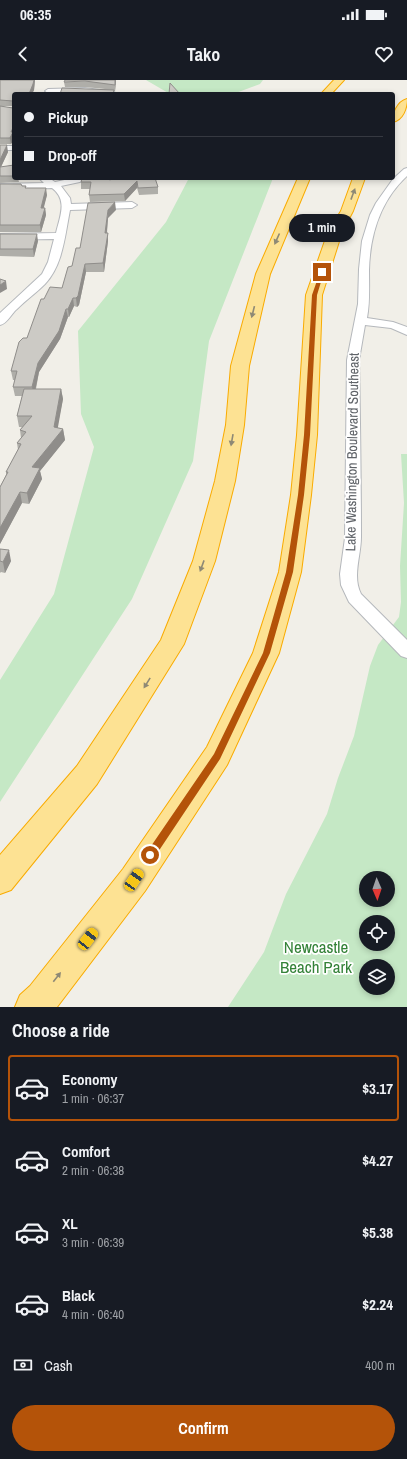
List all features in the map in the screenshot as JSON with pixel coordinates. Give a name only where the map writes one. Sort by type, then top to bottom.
[{"type":"highway","points":[[328,92],[339,80]]},
{"type":"highway","points":[[395,117],[407,102]]},
{"type":"highway","points":[[395,129],[407,118]]},
{"type":"highway","points":[[262,274],[259,254],[294,180]]},
{"type":"highway","points":[[0,879],[87,775],[172,644],[204,561],[225,481],[235,425],[240,366],[262,274],[303,180]]},
{"type":"highway","points":[[32,1007],[42,998],[134,880],[217,756],[266,653],[290,572],[301,495],[307,435],[314,295],[335,232],[347,211],[359,180]]},
{"type":"street","points":[[48,90],[85,90],[100,92]]},
{"type":"street","points":[[0,148],[12,148]]},
{"type":"street","name":"Lake Washington Boulevard Southeast","points":[[407,170],[384,195],[375,212],[371,224],[364,269],[363,309],[354,347],[353,360],[353,531],[352,550],[347,580],[349,588],[355,598],[407,651]]},
{"type":"street","points":[[0,322],[5,314],[48,275],[51,270],[60,236],[66,207],[66,198],[54,185],[46,180]]},
{"type":"street","points":[[0,187],[54,185],[77,180]]},
{"type":"street","points":[[66,207],[132,205]]},
{"type":"street","points":[[0,237],[60,236]]},
{"type":"street","points":[[360,321],[393,325],[407,330]]},
{"type":"green space","points":[[146,80],[263,80],[260,84],[238,92],[167,92]]},
{"type":"green space","points":[[188,180],[272,180],[209,341],[193,461],[132,599],[0,802],[0,680],[54,594],[94,447],[81,414],[78,331],[166,222]]},
{"type":"green space","name":"Newcastle Beach Park","points":[[401,454],[407,454],[407,1007],[228,1007],[264,952],[286,894],[327,814],[338,778],[354,736],[370,666],[378,645],[399,617],[401,602],[400,566],[404,503]]},
{"type":"building","points":[[0,80],[34,80],[30,92],[12,92],[12,101],[0,100]]},
{"type":"building","points":[[65,80],[115,80],[115,85],[85,81],[64,82]]},
{"type":"building","points":[[170,83],[178,92],[169,92]]},
{"type":"building","points":[[62,88],[114,90],[114,92],[61,92]]},
{"type":"building","points":[[0,106],[12,108],[12,134],[10,138],[0,138]]},
{"type":"building","points":[[0,145],[7,145],[0,160]]},
{"type":"building","points":[[12,165],[12,176],[0,176],[0,167]]},
{"type":"building","points":[[82,180],[156,180],[158,187],[138,188],[137,181],[124,194],[89,195],[91,182],[81,182]]},
{"type":"building","points":[[0,184],[21,184],[22,186],[26,186],[25,188],[46,188],[41,208],[45,208],[40,225],[0,225]]},
{"type":"building","points":[[115,202],[108,210],[105,233],[108,233],[103,263],[85,264],[78,296],[73,298],[68,309],[66,309],[59,331],[38,363],[32,387],[13,387],[17,371],[11,371],[19,342],[23,338],[27,338],[41,299],[44,299],[50,287],[62,288],[68,267],[72,266],[76,248],[80,248],[88,203]]},
{"type":"building","points":[[0,234],[37,234],[33,249],[0,249]]},
{"type":"building","points":[[0,279],[6,281],[0,285]]},
{"type":"building","points":[[24,389],[61,389],[54,427],[63,429],[32,467],[40,468],[27,493],[20,492],[0,528],[0,487],[21,444],[17,443],[26,432],[20,430],[32,416],[17,416]]},
{"type":"building","points":[[0,549],[9,550],[3,562],[0,561]]},
{"type":"route","points":[[150,855],[217,756],[266,653],[290,572],[301,495],[307,435],[314,295],[322,272]]}]
